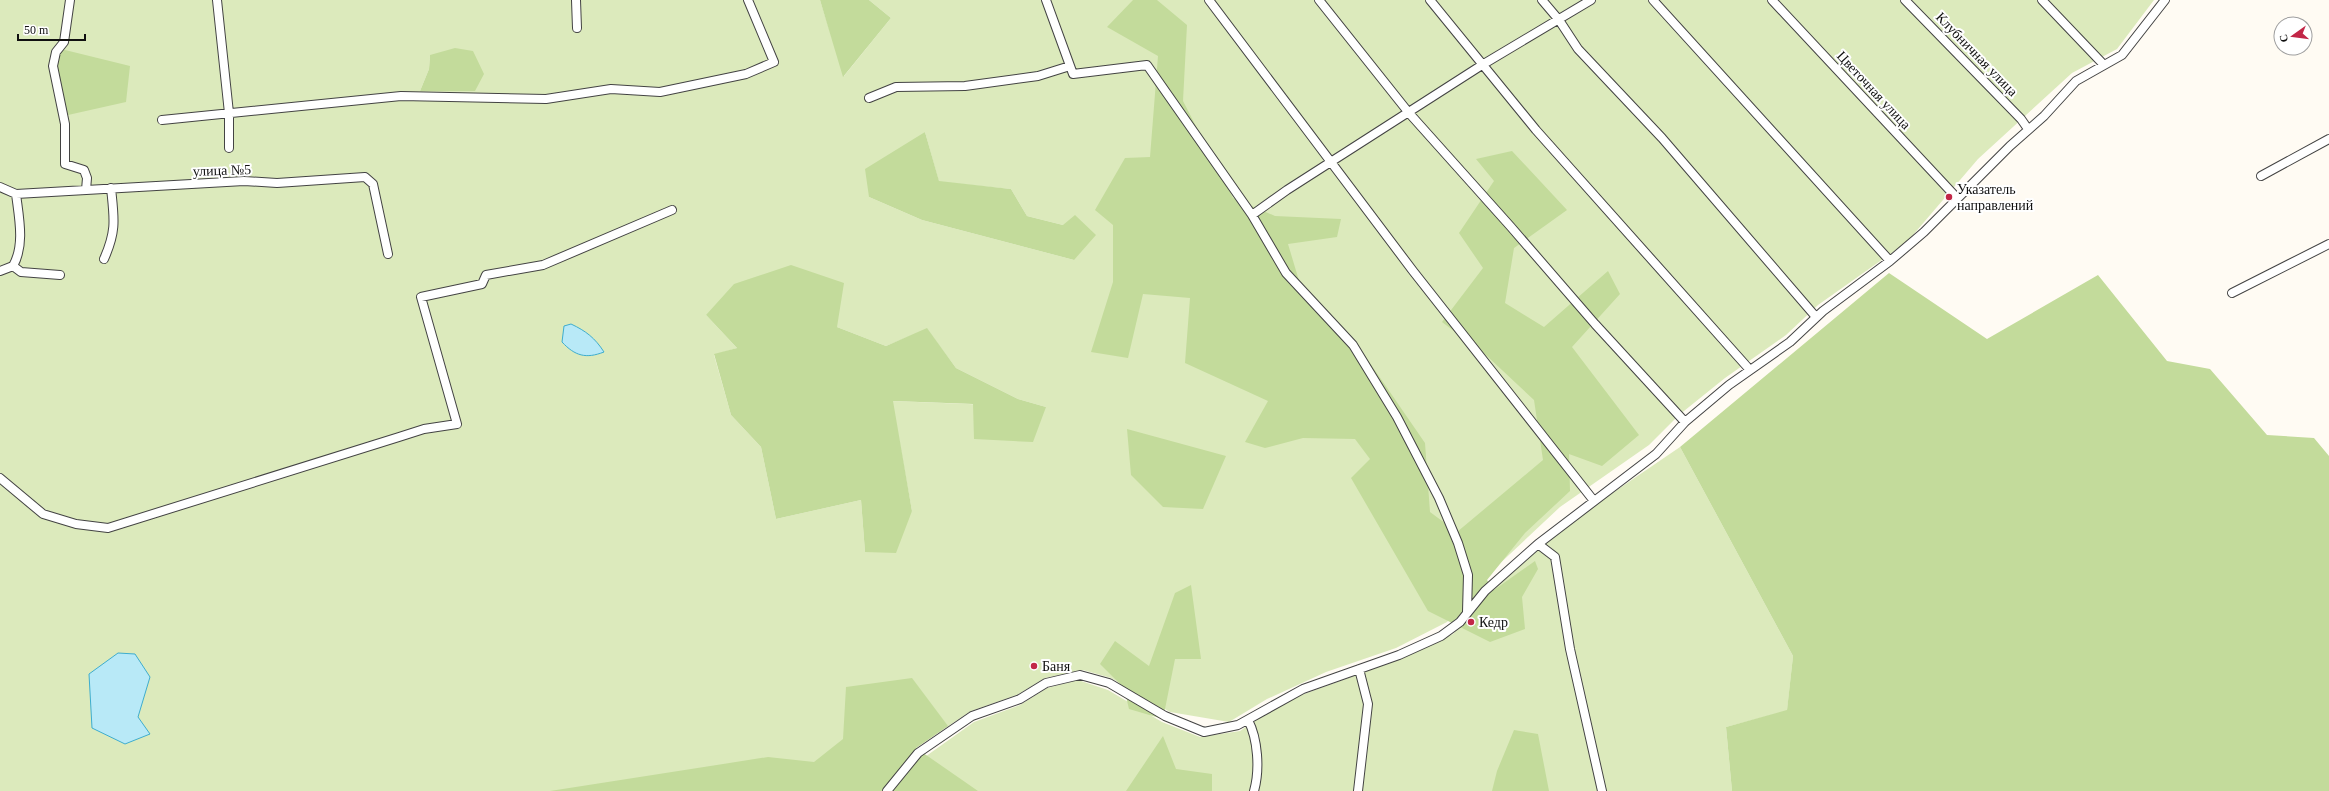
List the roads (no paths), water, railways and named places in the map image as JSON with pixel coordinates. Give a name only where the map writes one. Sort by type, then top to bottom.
[{"type":"street","points":[[70,0],[64,42],[56,52],[53,66],[65,124],[65,164],[84,170],[88,178],[86,190]]},
{"type":"street","points":[[217,0],[229,113],[230,148]]},
{"type":"street","points":[[576,0],[577,28]]},
{"type":"street","points":[[162,120],[401,96],[546,98],[611,90],[660,92],[708,83],[746,74],[774,62],[748,0]]},
{"type":"street","points":[[1046,0],[1073,74],[1147,65],[1252,215],[1286,273],[1353,345],[1415,448],[1458,543],[1468,575],[1469,594],[1467,613]]},
{"type":"street","points":[[1209,0],[1413,271],[1594,501]]},
{"type":"street","points":[[1319,0],[1409,113],[1595,324],[1685,422]]},
{"type":"street","points":[[1430,0],[1550,147],[1750,370]]},
{"type":"street","points":[[1542,0],[1559,20],[1578,49],[1662,138],[1816,317]]},
{"type":"street","points":[[1252,215],[1287,190],[1482,65],[1591,0]]},
{"type":"street","points":[[1653,0],[1890,261]]},
{"type":"street","name":"Цветочная улица","points":[[1772,0],[1957,198]]},
{"type":"street","name":"Клубничная улица","points":[[1905,0],[2021,119],[2028,129]]},
{"type":"street","points":[[2042,0],[2104,65]]},
{"type":"street","points":[[887,791],[918,753],[972,716],[1020,699],[1046,683],[1080,675],[1109,683],[1165,716],[1204,732],[1238,725],[1303,689],[1399,655],[1441,636],[1460,622],[1486,591],[1538,544],[1656,454],[1685,422],[1750,370],[1790,342],[1816,317],[1890,261],[1924,232],[2028,129],[2044,116],[2076,81],[2122,55],[2165,0]]},
{"type":"street","points":[[869,98],[896,87],[972,85],[1038,76],[1070,66]]},
{"type":"street","points":[[2261,176],[2329,139]]},
{"type":"street","name":"улица №5","points":[[0,187],[16,194],[244,181],[277,183],[365,177],[372,184],[388,254]]},
{"type":"street","points":[[104,258],[115,228],[111,188]]},
{"type":"street","points":[[0,271],[13,266],[18,257],[20,238],[16,194]]},
{"type":"street","points":[[0,478],[43,514],[76,524],[108,528],[418,431],[457,424],[421,298],[482,284],[486,274],[543,265],[672,210]]},
{"type":"street","points":[[2232,293],[2329,244]]},
{"type":"street","points":[[13,266],[21,272],[60,275]]},
{"type":"street","points":[[1538,544],[1555,557],[1570,649],[1602,791]]},
{"type":"street","points":[[1358,791],[1368,704],[1359,669]]},
{"type":"street","points":[[1248,720],[1254,731],[1257,778],[1254,791]]},
{"type":"water","points":[[571,324],[590,335],[604,352],[586,356],[576,353],[567,347],[562,342],[564,326]]},
{"type":"water","points":[[118,653],[135,654],[150,677],[138,717],[150,734],[125,744],[92,728],[89,674]]},
{"type":"place","name":"Указатель направлений","points":[[1949,197]]},
{"type":"place","name":"Кедр","points":[[1471,622]]},
{"type":"place","name":"Баня","points":[[1034,666]]}]
